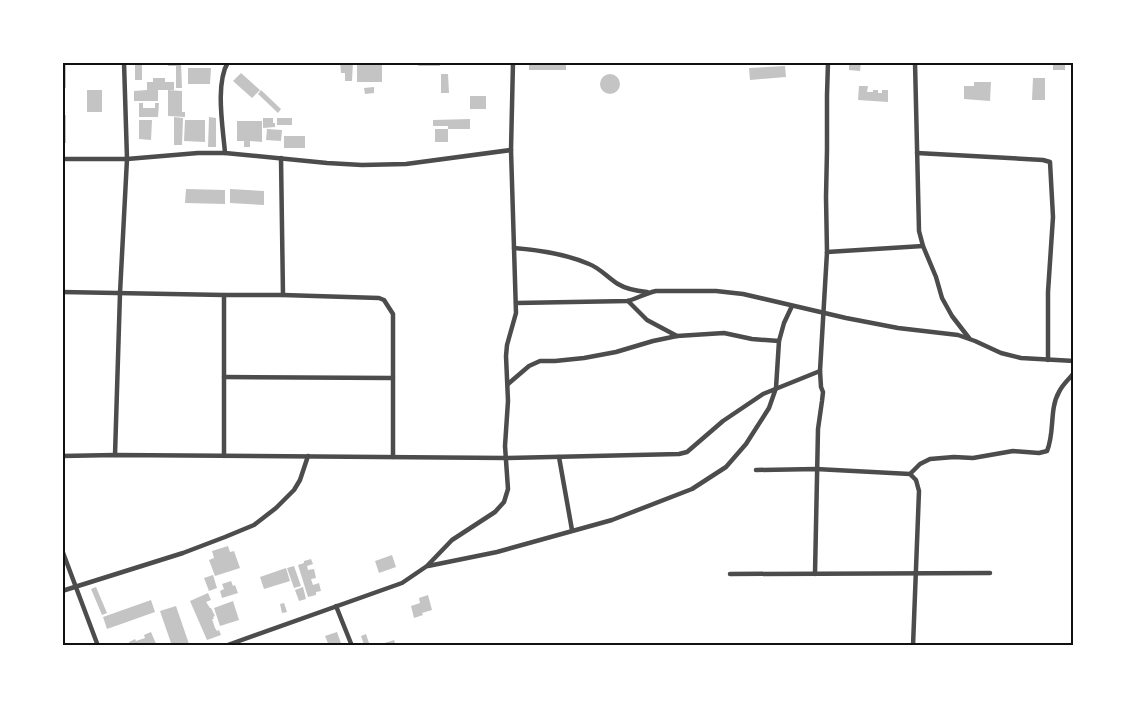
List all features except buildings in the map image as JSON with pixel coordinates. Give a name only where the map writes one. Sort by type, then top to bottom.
[{"type":"street","points":[[115,455],[120,293],[127,159],[124,62]]},
{"type":"street","points":[[225,153],[221,82],[228,62]]},
{"type":"street","points":[[224,646],[402,582],[427,566],[452,540],[495,512],[504,502],[508,489],[505,446],[508,401],[506,356],[507,345],[516,313],[511,150],[513,62]]},
{"type":"street","points":[[815,574],[816,469],[818,429],[823,392],[820,371],[827,252],[826,95],[828,62]]},
{"type":"street","points":[[915,62],[919,231],[922,246],[936,277],[942,298],[952,316],[970,339]]},
{"type":"street","points":[[62,159],[127,159],[198,153],[225,153],[362,165],[406,164],[511,150]]},
{"type":"street","points":[[917,153],[1043,160],[1050,162],[1053,217],[1048,292],[1048,360]]},
{"type":"street","points":[[282,158],[283,295]]},
{"type":"street","points":[[827,252],[922,246]]},
{"type":"street","points":[[514,248],[561,255],[591,264],[618,284],[632,290],[647,292],[679,290],[716,291],[744,294],[846,318],[898,328],[958,336],[970,339],[1001,353],[1021,358],[1074,361]]},
{"type":"street","points":[[62,292],[380,298],[384,300],[392,314],[393,457]]},
{"type":"street","points":[[516,303],[628,301],[640,297],[647,292]]},
{"type":"street","points":[[224,295],[224,456]]},
{"type":"street","points":[[628,301],[647,320],[676,336]]},
{"type":"street","points":[[427,566],[497,552],[612,520],[692,489],[726,467],[746,444],[768,408],[776,388],[779,341],[784,323],[792,306]]},
{"type":"street","points":[[508,384],[529,366],[540,361],[584,358],[616,352],[676,336],[713,333],[779,341]]},
{"type":"street","points":[[62,456],[506,458],[679,454],[687,452],[723,421],[763,394],[820,371]]},
{"type":"street","points":[[910,474],[920,464],[930,459],[973,458],[1013,451],[1039,453],[1047,451],[1051,443],[1053,410],[1058,393],[1074,373]]},
{"type":"street","points":[[224,376],[393,378]]},
{"type":"street","points":[[62,591],[183,553],[254,525],[276,508],[294,490],[300,480],[308,456]]},
{"type":"street","points":[[559,457],[572,530]]},
{"type":"street","points":[[756,470],[816,469],[910,474],[916,480],[918,491],[913,646]]},
{"type":"street","points":[[62,550],[98,646]]},
{"type":"street","points":[[730,574],[990,573]]},
{"type":"street","points":[[336,606],[352,646]]}]
